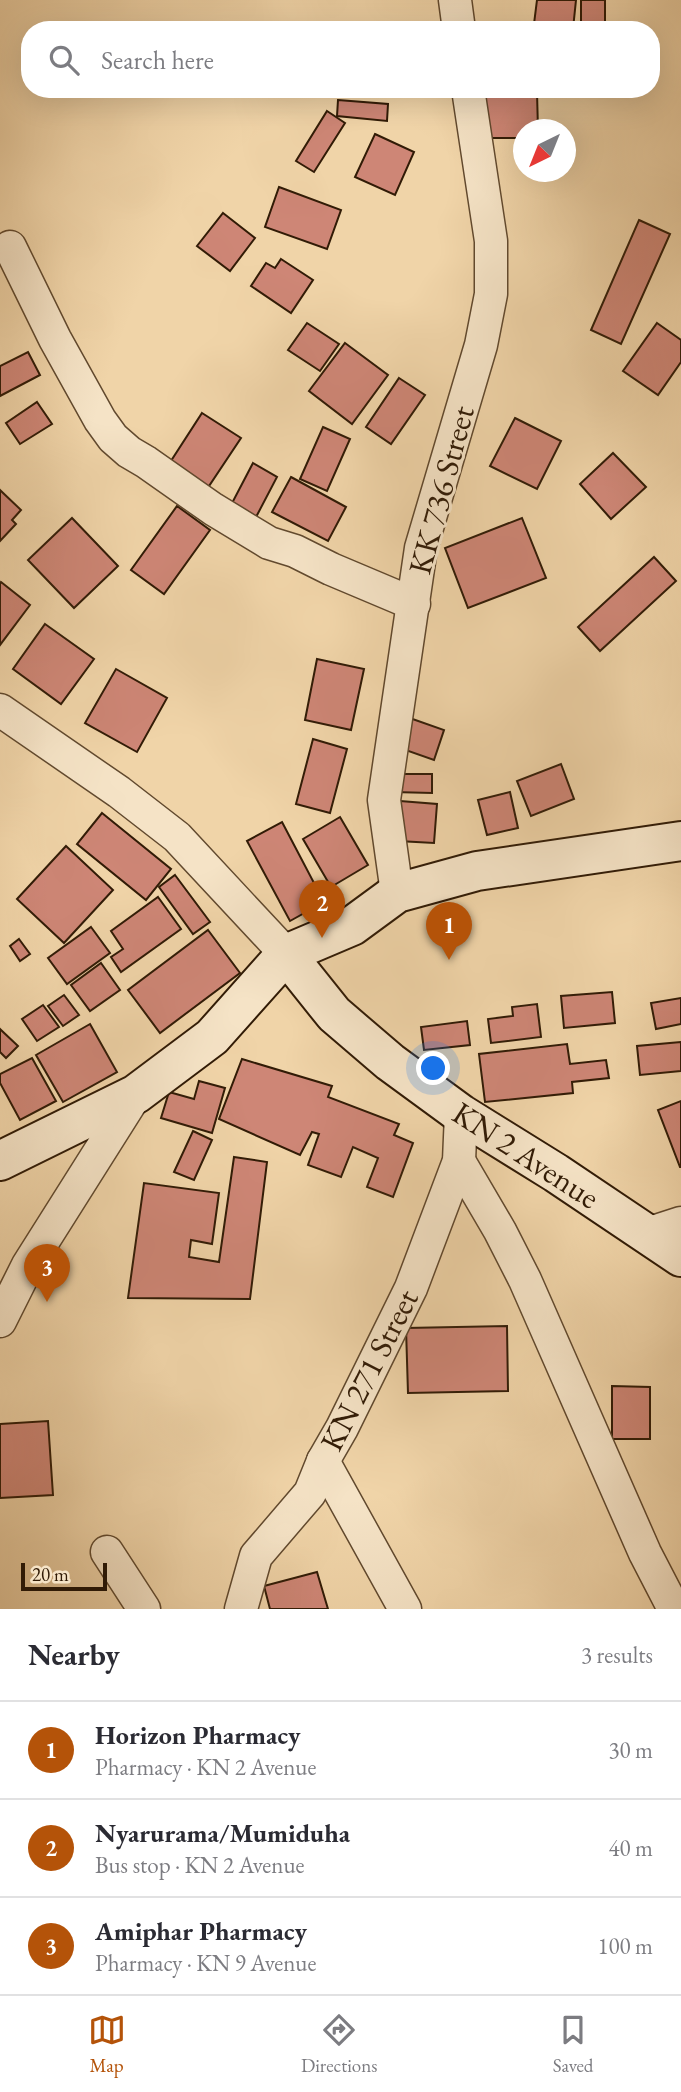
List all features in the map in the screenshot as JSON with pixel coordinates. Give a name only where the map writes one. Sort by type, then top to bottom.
[{"type":"main road","points":[[0,1161],[136,1094],[212,1037],[286,954],[352,926],[397,893],[477,872],[548,860],[674,846]]},
{"type":"main road","name":"KN 2 Avenue","points":[[286,954],[334,1014],[390,1062],[461,1114],[556,1174],[664,1228],[681,1257]]},
{"type":"street","points":[[454,0],[458,21]]},
{"type":"street","name":"KK 736 Street","points":[[397,893],[384,800],[421,548],[481,345],[491,294],[491,242],[469,98]]},
{"type":"street","points":[[10,247],[55,339],[100,420],[113,438],[129,452],[213,509],[269,543],[295,551],[414,604]]},
{"type":"street","points":[[0,710],[119,792],[177,837],[286,954]]},
{"type":"street","points":[[0,1321],[28,1265],[136,1094]]},
{"type":"street","name":"KN 271 Street","points":[[241,1609],[256,1556],[310,1493],[323,1461],[411,1288],[459,1161],[461,1114]]},
{"type":"street","points":[[459,1161],[525,1280],[645,1553],[674,1609]]},
{"type":"street","points":[[323,1461],[405,1609]]},
{"type":"street","points":[[107,1552],[144,1609]]},
{"type":"building","points":[[537,0],[576,0],[574,21],[534,21]]},
{"type":"building","points":[[581,0],[605,0],[605,21],[581,21]]},
{"type":"building","points":[[481,98],[537,98],[538,119],[513,119],[513,138],[481,138]]},
{"type":"building","points":[[338,100],[388,104],[387,121],[337,116]]},
{"type":"building","points":[[327,111],[345,123],[314,172],[296,161]]},
{"type":"building","points":[[375,134],[414,152],[395,195],[355,177]]},
{"type":"building","points":[[279,187],[341,210],[327,249],[265,227]]},
{"type":"building","points":[[223,213],[255,238],[230,271],[197,246]]},
{"type":"building","points":[[639,220],[670,234],[621,344],[591,330]]},
{"type":"building","points":[[281,259],[313,280],[291,313],[251,286],[266,263],[275,268]]},
{"type":"building","points":[[307,323],[339,344],[320,371],[288,350]]},
{"type":"building","points":[[657,323],[681,340],[681,362],[658,395],[623,371]]},
{"type":"building","points":[[345,343],[388,375],[352,424],[309,391]]},
{"type":"building","points":[[28,352],[40,375],[0,396],[0,366]]},
{"type":"building","points":[[399,378],[425,395],[391,444],[366,427]]},
{"type":"building","points":[[37,402],[52,424],[20,444],[6,423]]},
{"type":"building","points":[[202,413],[241,438],[207,489],[169,464]]},
{"type":"building","points":[[515,418],[561,441],[537,489],[490,466]]},
{"type":"building","points":[[323,427],[350,439],[327,491],[300,479]]},
{"type":"building","points":[[613,453],[646,487],[611,519],[580,484]]},
{"type":"building","points":[[253,463],[277,477],[255,519],[231,505]]},
{"type":"building","points":[[291,477],[346,507],[328,541],[272,512]]},
{"type":"building","points":[[0,490],[21,510],[12,520],[16,524],[0,541]]},
{"type":"building","points":[[177,506],[210,530],[164,594],[131,570]]},
{"type":"building","points":[[72,518],[118,566],[74,608],[28,560]]},
{"type":"building","points":[[522,518],[546,578],[468,608],[445,548]]},
{"type":"building","points":[[654,557],[676,581],[600,651],[578,627]]},
{"type":"building","points":[[1,582],[30,605],[0,645],[0,584]]},
{"type":"building","points":[[45,624],[94,659],[61,704],[13,669]]},
{"type":"building","points":[[317,659],[364,669],[351,730],[305,720]]},
{"type":"building","points":[[116,669],[167,698],[137,752],[85,723]]},
{"type":"building","points":[[404,716],[444,730],[434,760],[394,746]]},
{"type":"building","points":[[313,739],[347,749],[330,813],[296,804]]},
{"type":"building","points":[[561,764],[574,799],[531,816],[517,781]]},
{"type":"building","points":[[393,774],[432,774],[432,793],[393,792]]},
{"type":"building","points":[[510,792],[518,828],[487,835],[478,800]]},
{"type":"building","points":[[400,801],[437,804],[434,843],[398,841]]},
{"type":"building","points":[[102,813],[171,869],[146,900],[77,844]]},
{"type":"building","points":[[340,817],[368,865],[331,887],[303,839]]},
{"type":"building","points":[[282,822],[324,902],[290,921],[247,841]]},
{"type":"building","points":[[66,846],[113,890],[64,943],[17,899]]},
{"type":"building","points":[[175,875],[210,922],[193,934],[159,887]]},
{"type":"building","points":[[158,897],[181,929],[121,972],[111,957],[123,949],[111,931]]},
{"type":"building","points":[[91,927],[110,953],[67,984],[48,958]]},
{"type":"building","points":[[208,930],[240,973],[160,1033],[128,990]]},
{"type":"building","points":[[19,939],[30,954],[20,961],[10,946]]},
{"type":"building","points":[[101,963],[120,990],[90,1011],[71,985]]},
{"type":"building","points":[[612,992],[615,1023],[564,1028],[561,996]]},
{"type":"building","points":[[64,995],[79,1015],[63,1026],[48,1006]]},
{"type":"building","points":[[681,998],[681,1024],[656,1029],[651,1003]]},
{"type":"building","points":[[537,1004],[541,1037],[491,1043],[488,1019],[513,1016],[512,1007]]},
{"type":"building","points":[[43,1005],[59,1027],[37,1041],[22,1019]]},
{"type":"building","points":[[467,1021],[470,1045],[424,1050],[421,1027]]},
{"type":"building","points":[[90,1024],[117,1072],[63,1102],[36,1055]]},
{"type":"building","points":[[0,1029],[18,1046],[6,1058],[0,1052]]},
{"type":"building","points":[[681,1042],[681,1071],[640,1075],[637,1046]]},
{"type":"building","points":[[567,1044],[570,1064],[606,1060],[609,1078],[572,1082],[573,1093],[485,1102],[479,1054]]},
{"type":"building","points":[[32,1058],[56,1101],[20,1120],[0,1083],[0,1074]]},
{"type":"building","points":[[242,1059],[332,1086],[328,1097],[399,1124],[394,1135],[413,1143],[393,1197],[367,1187],[378,1158],[353,1147],[341,1177],[308,1165],[319,1134],[312,1132],[300,1155],[219,1119]]},
{"type":"building","points":[[199,1081],[225,1088],[212,1133],[161,1118],[169,1092],[194,1099]]},
{"type":"building","points":[[681,1101],[681,1167],[680,1167],[658,1110]]},
{"type":"building","points":[[193,1131],[212,1140],[194,1180],[174,1172]]},
{"type":"building","points":[[234,1157],[267,1162],[250,1299],[128,1298],[144,1183],[219,1193],[212,1244],[191,1240],[189,1257],[219,1262]]},
{"type":"building","points":[[507,1326],[508,1391],[408,1393],[406,1328]]},
{"type":"building","points":[[612,1386],[650,1387],[650,1439],[612,1439]]},
{"type":"building","points":[[48,1421],[53,1495],[0,1498],[0,1424]]},
{"type":"building","points":[[317,1572],[328,1609],[270,1609],[264,1586]]},
{"type":"place","name":"Nyarurama/Mumiduha","points":[[322,938]]},
{"type":"place","name":"Horizon Pharmacy","points":[[449,960]]},
{"type":"place","name":"Amiphar Pharmacy","points":[[47,1302]]}]
